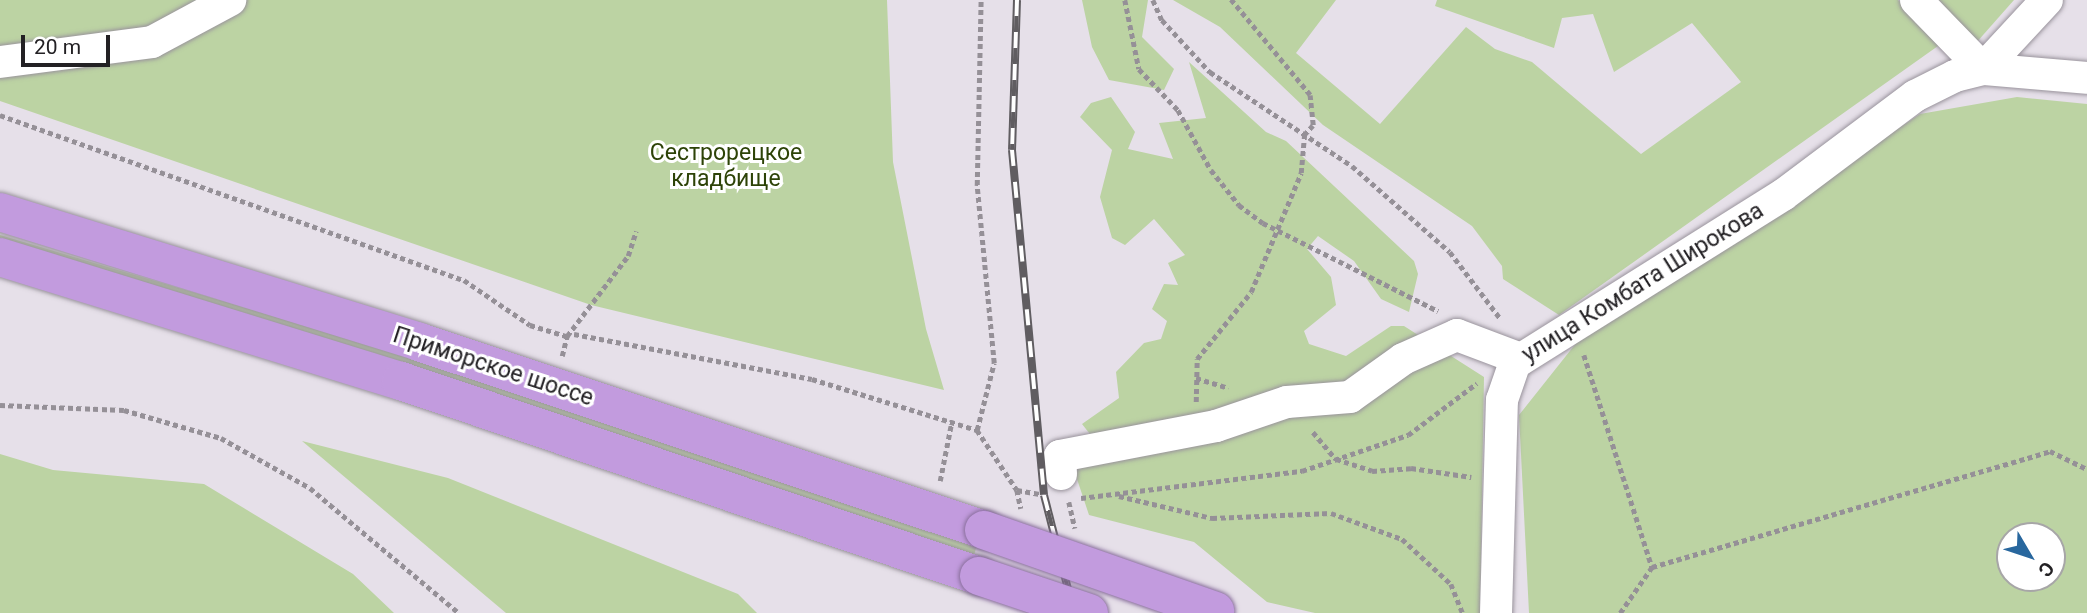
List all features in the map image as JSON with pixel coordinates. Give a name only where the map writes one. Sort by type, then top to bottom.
[{"type":"highway","name":"Приморское шоссе","points":[[0,212],[419,342],[984,530],[1218,612]]},
{"type":"highway","name":"Приморское шоссе","points":[[0,257],[401,381],[1088,613]]},
{"type":"street","points":[[0,62],[152,42],[230,0]]},
{"type":"street","points":[[1916,0],[1983,69],[2087,78]]},
{"type":"street","points":[[1983,69],[2047,0]]},
{"type":"street","name":"улица Комбата Широкова","points":[[1496,613],[1502,400],[1518,361],[1783,195],[1915,96],[1983,69]]},
{"type":"street","points":[[1061,474],[1060,456],[1216,426],[1274,406],[1350,397],[1403,359],[1457,335],[1518,361]]},
{"type":"path","points":[[977,430],[994,363],[977,185],[981,0]]},
{"type":"path","points":[[1125,0],[1139,69],[1178,110],[1204,160],[1239,205],[1275,228],[1447,315]]},
{"type":"path","points":[[1153,0],[1162,20],[1210,72],[1352,166],[1450,252],[1504,323],[1493,322]]},
{"type":"path","points":[[1196,410],[1196,378],[1210,338],[1251,292],[1275,228],[1301,173],[1304,135],[1313,125],[1310,94],[1231,0]]},
{"type":"path","points":[[0,115],[464,280],[530,325],[566,336],[573,334],[812,379],[952,421],[937,497]]},
{"type":"path","points":[[573,334],[628,256],[636,231]]},
{"type":"path","points":[[1574,325],[1651,567]]},
{"type":"path","points":[[560,363],[566,336]]},
{"type":"path","points":[[1077,538],[1068,500],[1302,471],[1408,435],[1454,395],[1518,361]]},
{"type":"path","points":[[1196,378],[1274,406],[1317,434],[1336,459],[1372,471],[1411,467],[1468,475],[1499,493]]},
{"type":"path","points":[[0,405],[124,410],[221,438],[310,488],[459,613]]},
{"type":"path","points":[[1620,613],[1651,567],[2050,451],[2087,469]]},
{"type":"path","points":[[1115,495],[1212,517],[1331,513],[1402,539],[1451,583],[1463,613]]},
{"type":"green space","name":"Сестрорецкое кладбище","points":[[0,0],[887,0],[893,162],[926,329],[944,390],[591,305],[0,101]]},
{"type":"green space","points":[[1082,0],[1148,0],[1142,37],[1174,69],[1164,90],[1109,80],[1092,47]]},
{"type":"green space","points":[[1173,0],[1336,0],[1296,53],[1380,124],[1466,27],[1495,49],[1532,62],[1641,154],[1741,82],[1692,23],[1614,72],[1593,14],[1562,18],[1554,48],[1435,6],[1437,0],[1898,0],[1945,41],[1559,315],[1503,279],[1502,266],[1472,226],[1323,125],[1220,27]]},
{"type":"green space","points":[[1939,0],[2014,0],[1976,43]]},
{"type":"green space","points":[[1189,62],[1266,132],[1286,141],[1414,261],[1418,274],[1409,312],[1381,299],[1354,261],[1318,236],[1307,249],[1331,277],[1336,305],[1304,331],[1309,344],[1346,356],[1391,326],[1404,326],[1484,377],[1480,613],[1315,613],[1267,602],[1194,542],[1089,515],[1073,467],[1097,443],[1082,424],[1119,398],[1116,372],[1144,343],[1161,339],[1167,321],[1152,309],[1164,284],[1178,285],[1168,263],[1185,255],[1154,219],[1125,245],[1112,238],[1100,197],[1112,150],[1080,117],[1091,103],[1111,97],[1135,132],[1128,149],[1173,159],[1159,123],[1206,118]]},
{"type":"green space","points":[[2017,97],[2087,104],[2087,613],[1529,613],[1519,415],[1577,342],[1920,114]]},
{"type":"green space","points":[[0,235],[411,357],[977,544],[974,556],[0,244]]},
{"type":"green space","points":[[302,441],[448,478],[738,594],[757,613],[506,613]]},
{"type":"green space","points":[[0,454],[53,470],[204,484],[353,574],[394,613],[0,613]]},
{"type":"railway","points":[[1017,0],[1012,150],[1044,495],[1074,613]]}]
